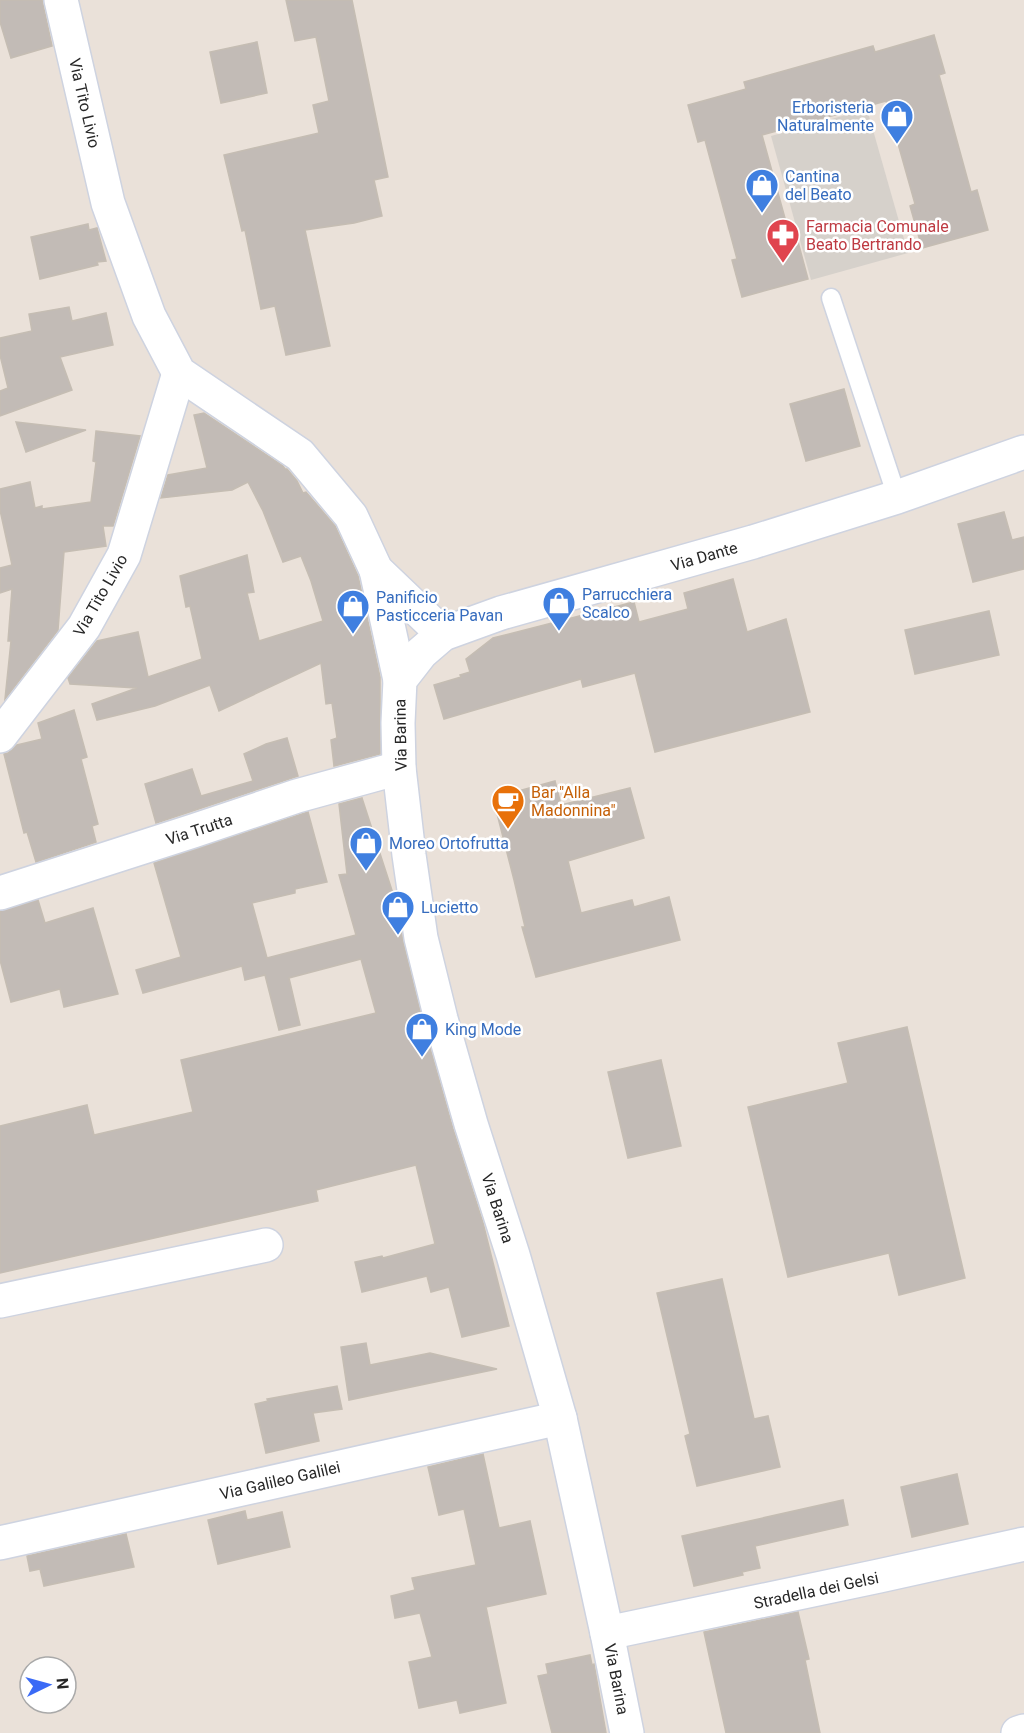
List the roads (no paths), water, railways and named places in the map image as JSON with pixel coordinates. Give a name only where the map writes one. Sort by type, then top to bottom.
[{"type":"street","name":"Via Tito Livio","points":[[61,0],[108,203],[149,316],[178,373],[300,455],[351,516],[376,570],[400,680]]},
{"type":"street","name":"Via Tito Livio","points":[[2,732],[84,627],[124,555],[178,373]]},
{"type":"street","name":"Via Dante","points":[[400,680],[421,653],[442,634],[501,613],[753,542],[897,497],[1024,452]]},
{"type":"street","name":"Via Tito Livio","points":[[376,570],[442,634]]},
{"type":"street","name":"Via Barina","points":[[400,680],[399,768],[421,938],[471,1124],[513,1255],[560,1418],[608,1633],[627,1733]]},
{"type":"street","name":"Via Trutta","points":[[0,893],[297,796],[399,768]]},
{"type":"street","points":[[0,1302],[266,1245]]},
{"type":"street","name":"Via Galileo Galilei","points":[[0,1543],[560,1418]]},
{"type":"street","name":"Stradella dei Gelsi","points":[[608,1633],[1024,1544]]},
{"type":"street","points":[[1018,1733],[1024,1731]]},
{"type":"lane","points":[[831,298],[897,497]]},
{"type":"place","name":"Erboristeria Naturalmente","points":[[897,145]]},
{"type":"place","name":"Cantina del Beato","points":[[762,214]]},
{"type":"place","name":"Farmacia Comunale Beato Bertrando","points":[[783,264]]},
{"type":"place","name":"Parrucchiera Scalco","points":[[559,632]]},
{"type":"place","name":"Panificio Pasticceria Pavan","points":[[353,635]]},
{"type":"place","name":"Bar \"Alla Madonnina\"","points":[[508,830]]},
{"type":"place","name":"Moreo Ortofrutta","points":[[366,872]]},
{"type":"place","name":"Lucietto","points":[[398,936]]},
{"type":"place","name":"King Mode","points":[[422,1058]]}]
